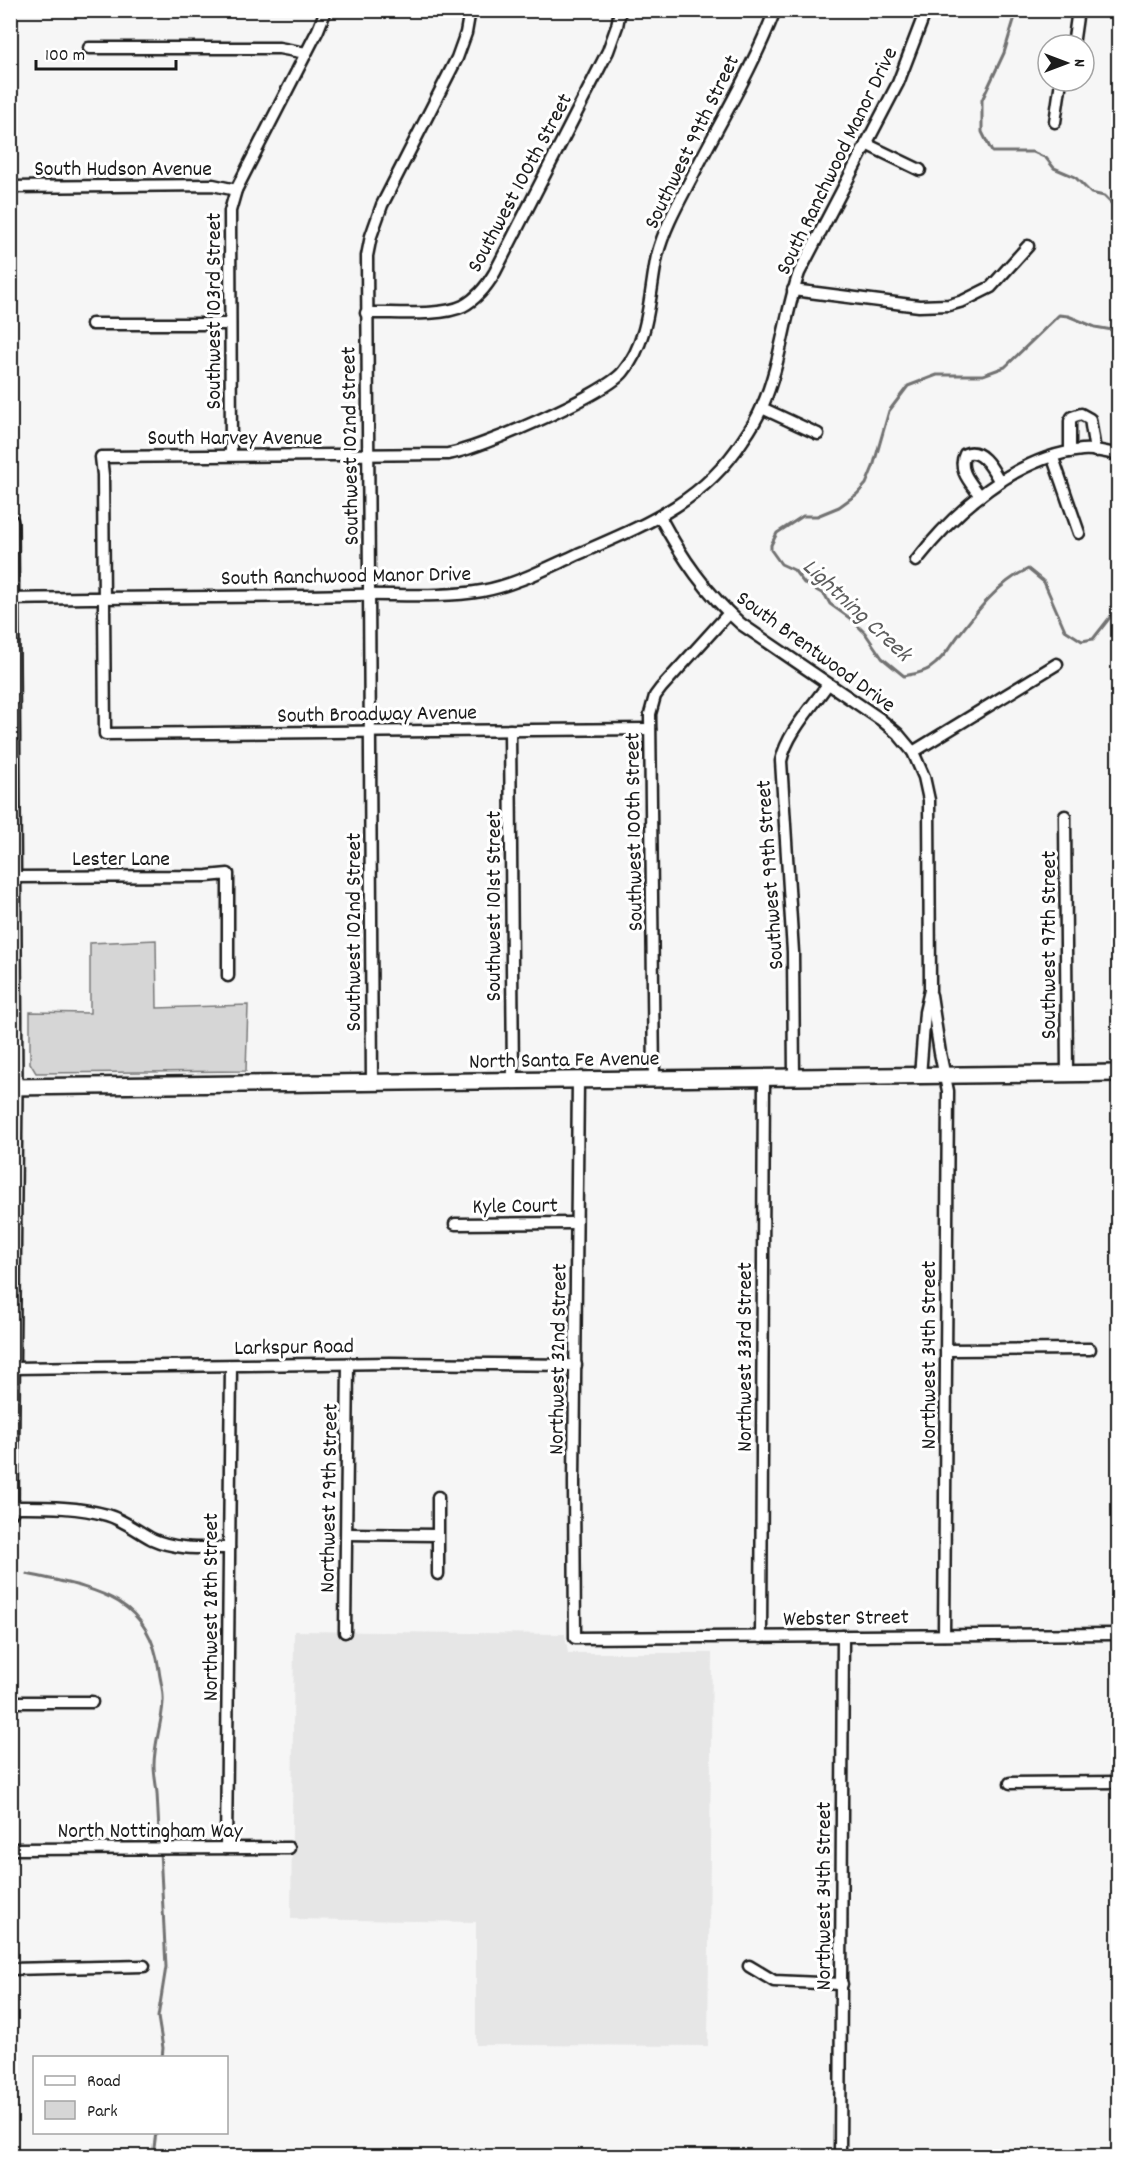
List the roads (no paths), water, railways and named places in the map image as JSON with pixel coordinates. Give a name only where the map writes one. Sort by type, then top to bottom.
[{"type":"main road","points":[[10,522],[13,877],[10,1509]]},
{"type":"main road","name":"North Santa Fe Avenue","points":[[12,1087],[1119,1073]]},
{"type":"street","name":"Southwest 103rd Street","points":[[231,455],[229,219],[236,190],[326,10]]},
{"type":"street","name":"Southwest 102nd Street","points":[[372,1083],[367,256],[377,216],[457,58],[466,33],[470,10]]},
{"type":"street","name":"Southwest 100th Street","points":[[366,313],[454,309],[469,302],[484,290],[608,51],[620,10]]},
{"type":"street","name":"Southwest 99th Street","points":[[368,455],[448,454],[466,450],[603,388],[624,370],[641,340],[658,254],[668,224],[755,55],[775,10]]},
{"type":"street","name":"South Ranchwood Manor Drive","points":[[11,599],[456,594],[483,591],[503,586],[627,534],[660,517],[693,495],[718,471],[742,442],[762,408],[774,373],[793,290],[814,241],[897,82],[926,10]]},
{"type":"street","points":[[1075,33],[1078,10]]},
{"type":"street","points":[[89,48],[279,48],[306,53]]},
{"type":"street","points":[[1055,122],[1059,93]]},
{"type":"street","points":[[866,144],[920,170]]},
{"type":"street","name":"South Hudson Avenue","points":[[10,187],[213,185],[236,190]]},
{"type":"street","points":[[793,290],[919,306],[949,305],[963,301],[991,287],[1028,246]]},
{"type":"street","points":[[92,324],[230,324]]},
{"type":"street","points":[[762,408],[818,434]]},
{"type":"street","points":[[1070,452],[1070,421],[1072,417],[1081,414],[1090,419],[1095,450]]},
{"type":"street","points":[[916,561],[940,532],[981,495],[1000,482],[1036,464],[1070,452],[1095,450],[1119,455]]},
{"type":"street","points":[[981,495],[963,471],[962,461],[965,454],[972,452],[980,454],[1000,482]]},
{"type":"street","name":"South Harvey Avenue","points":[[104,597],[101,457],[368,455]]},
{"type":"street","points":[[1053,458],[1079,533]]},
{"type":"street","name":"South Brentwood Drive","points":[[660,517],[694,573],[729,613],[741,624],[890,727],[913,752],[924,777],[929,800],[930,990]]},
{"type":"street","name":"South Broadway Avenue","points":[[104,597],[105,734],[650,729]]},
{"type":"street","name":"Southwest 100th Street","points":[[654,1080],[650,729],[652,705],[661,688],[729,613]]},
{"type":"street","points":[[913,752],[1057,664]]},
{"type":"street","name":"Southwest 99th Street","points":[[794,1078],[793,952],[781,761],[785,748],[828,684]]},
{"type":"street","name":"Southwest 101st Street","points":[[510,730],[513,1081]]},
{"type":"street","name":"Southwest 97th Street","points":[[1065,816],[1067,1074]]},
{"type":"street","name":"Lester Lane","points":[[13,877],[228,874],[228,976]]},
{"type":"street","points":[[920,1076],[930,990]]},
{"type":"street","name":"Northwest 34th Street","points":[[930,990],[948,1091],[944,1635]]},
{"type":"street","name":"Northwest 33rd Street","points":[[761,1637],[764,1078]]},
{"type":"street","name":"Northwest 32nd Street","points":[[575,1638],[578,1080]]},
{"type":"street","name":"Kyle Court","points":[[455,1224],[576,1223]]},
{"type":"street","points":[[946,1350],[1090,1349]]},
{"type":"street","name":"Larkspur Road","points":[[12,1374],[348,1364],[576,1365]]},
{"type":"street","name":"Northwest 29th Street","points":[[345,1632],[348,1364]]},
{"type":"street","name":"Northwest 28th Street","points":[[226,1848],[231,1366]]},
{"type":"street","points":[[438,1497],[438,1574]]},
{"type":"street","points":[[10,1509],[69,1509],[96,1512],[115,1518],[164,1544],[229,1548]]},
{"type":"street","points":[[347,1534],[437,1535]]},
{"type":"street","name":"Webster Street","points":[[575,1638],[1119,1634]]},
{"type":"street","name":"Northwest 34th Street","points":[[840,2157],[843,1636]]},
{"type":"street","points":[[10,1702],[92,1702]]},
{"type":"street","points":[[1010,1783],[1119,1782]]},
{"type":"street","name":"North Nottingham Way","points":[[10,1849],[289,1848]]},
{"type":"street","points":[[10,1969],[144,1966]]},
{"type":"street","points":[[749,1966],[774,1981],[842,1984]]},
{"type":"waterway","name":"Lightning Creek","points":[[1017,10],[1004,53],[982,100],[982,132],[992,152],[1033,152],[1046,158],[1054,168],[1075,177],[1091,193],[1104,196],[1118,210]]},
{"type":"waterway","name":"Lightning Creek","points":[[1118,331],[1095,327],[1068,316],[1059,315],[1005,367],[983,375],[937,375],[908,386],[889,411],[866,484],[839,507],[817,516],[803,516],[777,533],[771,545],[771,550],[781,564],[794,570],[804,583],[825,595],[830,604],[851,619],[865,633],[882,658],[904,676],[924,671],[934,665],[989,598],[1008,581],[1028,569],[1044,582],[1065,630],[1082,641],[1093,639],[1118,607]]},
{"type":"waterway","points":[[27,1574],[94,1590],[113,1599],[129,1610],[143,1625],[153,1645],[163,1698],[154,1765],[166,1967],[158,2017],[162,2056]]},
{"type":"waterway","points":[[154,2148],[156,2134]]}]
